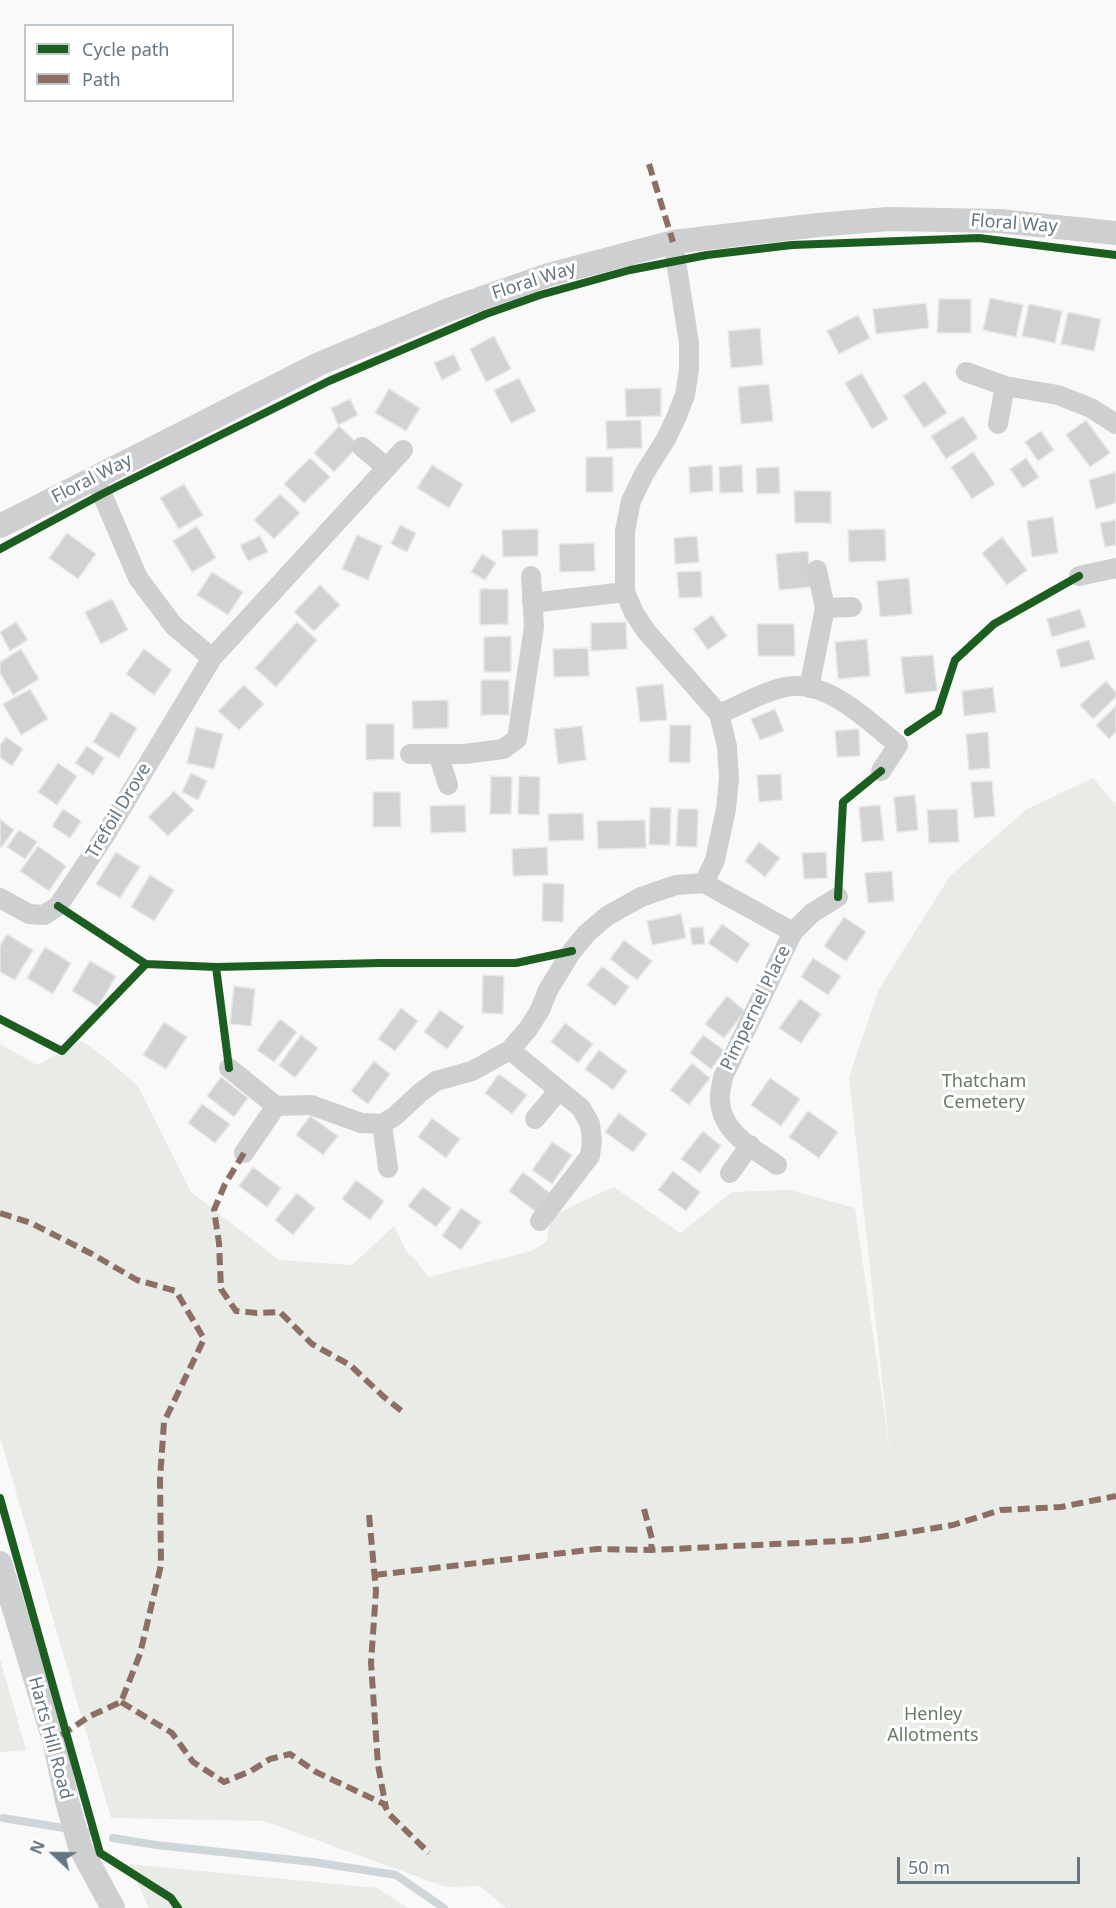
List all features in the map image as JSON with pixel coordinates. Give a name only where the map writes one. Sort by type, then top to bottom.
[{"type":"street","name":"Floral Way","points":[[0,526],[319,364],[448,309],[548,275],[673,242],[888,219],[999,221],[1116,233]]},
{"type":"street","points":[[229,1068],[276,1106],[311,1105],[361,1123],[382,1124],[395,1116],[436,1081],[472,1071],[510,1050],[540,1010],[548,990],[572,951],[587,933],[607,916],[641,897],[676,885],[704,883],[715,860],[726,809],[729,778],[727,746],[719,714],[646,631],[634,613],[625,592],[625,531],[631,501],[676,418],[685,395],[689,370],[689,343],[673,242]]},
{"type":"street","points":[[966,372],[1005,386],[1058,395],[1091,408],[1116,424]]},
{"type":"street","points":[[998,424],[1005,386]]},
{"type":"street","points":[[362,447],[387,468]]},
{"type":"street","name":"Trefoil Drove","points":[[0,898],[29,914],[44,915],[58,906],[104,837],[212,658],[403,450]]},
{"type":"street","points":[[94,478],[138,578],[174,626],[212,658]]},
{"type":"street","points":[[1079,576],[1116,568]]},
{"type":"street","points":[[809,688],[825,608],[818,570]]},
{"type":"street","points":[[410,754],[465,754],[503,749],[517,739],[534,627],[531,576]]},
{"type":"street","points":[[532,603],[625,592]]},
{"type":"street","points":[[825,608],[852,607]]},
{"type":"street","points":[[719,714],[774,691],[793,686],[827,694],[903,739],[881,771]]},
{"type":"street","points":[[438,754],[448,785]]},
{"type":"street","name":"Pimpernel Place","points":[[704,883],[793,932]]},
{"type":"street","name":"Pimpernel Place","points":[[777,1165],[734,1134],[725,1118],[720,1101],[723,1077],[793,932],[812,913],[838,897]]},
{"type":"street","points":[[510,1050],[581,1108],[590,1124],[592,1141],[590,1156],[540,1221]]},
{"type":"street","points":[[535,1119],[559,1090]]},
{"type":"street","points":[[244,1153],[276,1106]]},
{"type":"street","points":[[382,1124],[388,1168]]},
{"type":"street","points":[[730,1173],[750,1145]]},
{"type":"street","name":"Harts Hill Road","points":[[0,1563],[54,1740],[80,1847],[113,1908]]},
{"type":"green space","points":[[1093,778],[1116,805],[1116,1908],[506,1908],[480,1886],[446,1887],[264,1821],[111,1818],[0,1437],[0,1044],[37,1065],[82,1041],[108,1060],[138,1086],[191,1192],[279,1260],[352,1265],[394,1226],[407,1253],[414,1258],[428,1277],[532,1251],[547,1241],[550,1219],[614,1187],[680,1233],[732,1192],[790,1190],[855,1208],[890,1453],[849,1077],[879,989],[950,876],[1027,809]]},
{"type":"green space","points":[[0,1659],[26,1750],[0,1752]]},
{"type":"green space","points":[[129,1864],[377,1888],[408,1908],[149,1908]]},
{"type":"building","points":[[990,298],[1023,305],[1016,337],[983,330]]},
{"type":"building","points":[[939,299],[971,299],[971,333],[937,333]]},
{"type":"building","points":[[926,303],[929,328],[876,334],[873,309]]},
{"type":"building","points":[[1029,304],[1062,311],[1055,343],[1022,336]]},
{"type":"building","points":[[1068,312],[1101,319],[1094,351],[1061,344]]},
{"type":"building","points":[[858,315],[870,338],[839,354],[827,331]]},
{"type":"building","points":[[760,328],[763,365],[731,368],[728,331]]},
{"type":"building","points":[[494,336],[511,369],[486,382],[470,349]]},
{"type":"building","points":[[454,354],[461,370],[442,380],[434,363]]},
{"type":"building","points":[[862,373],[888,419],[872,429],[845,383]]},
{"type":"building","points":[[519,378],[536,411],[511,423],[494,390]]},
{"type":"building","points":[[925,381],[947,413],[924,428],[903,396]]},
{"type":"building","points":[[769,384],[773,421],[741,424],[738,387]]},
{"type":"building","points":[[661,388],[661,416],[626,417],[625,389]]},
{"type":"building","points":[[389,389],[420,408],[406,431],[375,413]]},
{"type":"building","points":[[350,399],[358,415],[338,425],[331,408]]},
{"type":"building","points":[[963,416],[978,438],[946,459],[931,436]]},
{"type":"building","points":[[641,420],[642,448],[607,449],[606,421]]},
{"type":"building","points":[[1086,420],[1110,453],[1090,467],[1066,435]]},
{"type":"building","points":[[339,426],[359,445],[334,472],[314,453]]},
{"type":"building","points":[[1041,431],[1054,450],[1038,461],[1025,442]]},
{"type":"building","points":[[973,452],[995,484],[972,499],[951,467]]},
{"type":"building","points":[[586,457],[613,457],[613,492],[586,492]]},
{"type":"building","points":[[310,458],[330,477],[304,503],[284,484]]},
{"type":"building","points":[[1026,458],[1039,477],[1023,488],[1010,469]]},
{"type":"building","points":[[432,465],[463,484],[449,508],[417,488]]},
{"type":"building","points":[[712,465],[713,491],[690,493],[689,467]]},
{"type":"building","points":[[742,465],[743,492],[720,493],[719,467]]},
{"type":"building","points":[[779,467],[780,493],[757,494],[756,468]]},
{"type":"building","points":[[1116,472],[1116,503],[1096,509],[1089,480]]},
{"type":"building","points":[[184,484],[203,515],[179,529],[160,498]]},
{"type":"building","points":[[794,491],[831,491],[831,523],[795,523]]},
{"type":"building","points":[[280,494],[300,513],[274,539],[254,520]]},
{"type":"building","points":[[1053,517],[1058,553],[1032,557],[1027,521]]},
{"type":"building","points":[[1116,520],[1116,545],[1105,547],[1100,523]]},
{"type":"building","points":[[400,525],[416,533],[407,552],[391,544]]},
{"type":"building","points":[[197,526],[216,558],[192,572],[173,541]]},
{"type":"building","points":[[538,529],[538,556],[503,557],[502,530]]},
{"type":"building","points":[[885,529],[886,561],[849,562],[848,530]]},
{"type":"building","points":[[67,533],[96,554],[78,579],[49,558]]},
{"type":"building","points":[[357,535],[382,546],[368,580],[342,569]]},
{"type":"building","points":[[260,536],[268,552],[248,561],[240,545]]},
{"type":"building","points":[[697,536],[699,562],[675,564],[674,538]]},
{"type":"building","points":[[1002,537],[1027,570],[1007,585],[982,553]]},
{"type":"building","points":[[594,543],[595,571],[560,572],[559,544]]},
{"type":"building","points":[[808,551],[811,587],[779,590],[776,554]]},
{"type":"building","points":[[482,554],[496,563],[485,580],[471,572]]},
{"type":"building","points":[[701,571],[702,597],[679,598],[677,572]]},
{"type":"building","points":[[212,572],[243,592],[228,615],[197,595]]},
{"type":"building","points":[[909,578],[912,614],[880,617],[877,581]]},
{"type":"building","points":[[320,585],[340,605],[314,631],[294,612]]},
{"type":"building","points":[[480,589],[508,589],[508,624],[480,625]]},
{"type":"building","points":[[112,599],[128,630],[101,644],[85,612]]},
{"type":"building","points":[[1080,609],[1086,627],[1052,637],[1047,619]]},
{"type":"building","points":[[712,615],[727,636],[708,650],[693,629]]},
{"type":"building","points":[[16,622],[28,640],[10,651],[0,632]]},
{"type":"building","points":[[297,622],[317,640],[276,687],[255,668]]},
{"type":"building","points":[[626,622],[627,649],[591,651],[591,623]]},
{"type":"building","points":[[757,624],[794,624],[795,656],[758,656]]},
{"type":"building","points":[[511,636],[511,672],[484,672],[484,637]]},
{"type":"building","points":[[867,639],[870,676],[838,679],[835,642]]},
{"type":"building","points":[[1089,640],[1095,659],[1061,668],[1056,650]]},
{"type":"building","points":[[588,648],[589,676],[554,677],[553,649]]},
{"type":"building","points":[[21,649],[39,679],[13,695],[0,673],[0,662]]},
{"type":"building","points":[[144,649],[172,670],[154,695],[126,674]]},
{"type":"building","points":[[933,655],[937,691],[905,694],[901,657]]},
{"type":"building","points":[[481,680],[509,680],[509,715],[481,715]]},
{"type":"building","points":[[1106,681],[1116,692],[1116,697],[1093,719],[1080,705]]},
{"type":"building","points":[[663,684],[667,720],[640,722],[636,687]]},
{"type":"building","points":[[244,685],[264,704],[239,730],[218,711]]},
{"type":"building","points":[[993,687],[996,712],[964,716],[962,691]]},
{"type":"building","points":[[30,689],[48,719],[21,735],[3,704]]},
{"type":"building","points":[[448,700],[448,728],[413,729],[412,701]]},
{"type":"building","points":[[1116,706],[1116,732],[1109,739],[1096,725]]},
{"type":"building","points":[[775,709],[784,731],[760,740],[751,719]]},
{"type":"building","points":[[111,712],[137,728],[119,758],[93,742]]},
{"type":"building","points":[[366,724],[394,724],[394,759],[366,760]]},
{"type":"building","points":[[670,725],[691,725],[690,763],[669,762]]},
{"type":"building","points":[[582,726],[586,760],[558,764],[554,729]]},
{"type":"building","points":[[196,727],[223,734],[214,769],[187,763]]},
{"type":"building","points":[[859,729],[860,756],[837,757],[835,731]]},
{"type":"building","points":[[988,732],[990,768],[969,770],[966,734]]},
{"type":"building","points":[[6,737],[23,749],[12,766],[0,757],[0,745]]},
{"type":"building","points":[[87,746],[104,758],[93,775],[75,763]]},
{"type":"building","points":[[58,763],[77,776],[57,805],[38,792]]},
{"type":"building","points":[[191,773],[207,781],[198,800],[182,792]]},
{"type":"building","points":[[781,774],[782,800],[759,802],[757,775]]},
{"type":"building","points":[[491,776],[512,777],[511,814],[490,814]]},
{"type":"building","points":[[519,776],[540,777],[539,815],[518,814]]},
{"type":"building","points":[[992,781],[995,816],[974,818],[971,782]]},
{"type":"building","points":[[174,791],[194,810],[168,836],[148,817]]},
{"type":"building","points":[[373,792],[400,792],[401,827],[373,827]]},
{"type":"building","points":[[915,795],[918,830],[897,832],[894,797]]},
{"type":"building","points":[[465,805],[466,832],[431,833],[430,806]]},
{"type":"building","points":[[880,805],[884,840],[862,842],[859,807]]},
{"type":"building","points":[[650,807],[671,808],[670,845],[649,845]]},
{"type":"building","points":[[63,809],[81,821],[70,838],[52,826]]},
{"type":"building","points":[[678,809],[698,809],[697,847],[676,846]]},
{"type":"building","points":[[957,809],[959,842],[929,843],[927,810]]},
{"type":"building","points":[[583,813],[584,840],[549,841],[548,814]]},
{"type":"building","points":[[0,819],[14,830],[0,849]]},
{"type":"building","points":[[645,820],[646,848],[598,849],[597,821]]},
{"type":"building","points":[[19,830],[37,842],[25,859],[7,847]]},
{"type":"building","points":[[759,842],[780,858],[765,877],[745,861]]},
{"type":"building","points":[[38,846],[66,866],[49,891],[20,871]]},
{"type":"building","points":[[547,847],[548,875],[513,876],[512,849]]},
{"type":"building","points":[[116,852],[140,867],[120,898],[96,884]]},
{"type":"building","points":[[826,852],[827,878],[804,879],[802,853]]},
{"type":"building","points":[[892,871],[894,901],[868,903],[865,873]]},
{"type":"building","points":[[150,875],[174,890],[154,921],[131,907]]},
{"type":"building","points":[[543,883],[564,884],[563,922],[542,921]]},
{"type":"building","points":[[681,914],[686,938],[652,945],[647,921]]},
{"type":"building","points":[[844,917],[866,932],[846,961],[824,946]]},
{"type":"building","points":[[722,924],[750,944],[737,963],[708,943]]},
{"type":"building","points":[[703,927],[705,944],[692,945],[690,928]]},
{"type":"building","points":[[7,934],[33,950],[15,980],[0,972],[0,946]]},
{"type":"building","points":[[624,940],[652,961],[637,980],[610,959]]},
{"type":"building","points":[[45,947],[71,963],[53,994],[27,978]]},
{"type":"building","points":[[813,958],[841,976],[828,995],[801,977]]},
{"type":"building","points":[[90,961],[116,976],[98,1007],[72,991]]},
{"type":"building","points":[[602,966],[629,987],[615,1006],[587,985]]},
{"type":"building","points":[[483,975],[504,976],[503,1014],[482,1013]]},
{"type":"building","points":[[234,986],[255,989],[251,1026],[230,1024]]},
{"type":"building","points":[[727,996],[745,1011],[724,1038],[705,1024]]},
{"type":"building","points":[[800,999],[821,1014],[801,1043],[779,1028]]},
{"type":"building","points":[[401,1008],[418,1021],[395,1051],[378,1039]]},
{"type":"building","points":[[440,1010],[464,1027],[447,1049],[424,1032]]},
{"type":"building","points":[[280,1019],[297,1032],[274,1062],[257,1050]]},
{"type":"building","points":[[164,1022],[187,1037],[166,1069],[143,1055]]},
{"type":"building","points":[[565,1023],[593,1044],[578,1063],[551,1042]]},
{"type":"building","points":[[301,1035],[318,1048],[295,1078],[279,1065]]},
{"type":"building","points":[[703,1035],[725,1051],[711,1069],[690,1053]]},
{"type":"building","points":[[599,1050],[627,1071],[613,1090],[585,1069]]},
{"type":"building","points":[[374,1061],[390,1074],[368,1104],[351,1091]]},
{"type":"building","points":[[692,1063],[710,1078],[689,1105],[670,1090]]},
{"type":"building","points":[[499,1074],[527,1095],[512,1114],[485,1093]]},
{"type":"building","points":[[221,1077],[248,1098],[234,1117],[207,1096]]},
{"type":"building","points":[[770,1078],[800,1099],[781,1126],[751,1105]]},
{"type":"building","points":[[202,1104],[230,1124],[215,1143],[188,1123]]},
{"type":"building","points":[[808,1111],[838,1132],[819,1158],[789,1137]]},
{"type":"building","points":[[619,1113],[647,1134],[633,1152],[605,1132]]},
{"type":"building","points":[[310,1116],[338,1136],[323,1155],[296,1135]]},
{"type":"building","points":[[432,1118],[460,1139],[446,1158],[418,1137]]},
{"type":"building","points":[[703,1131],[721,1146],[700,1173],[681,1159]]},
{"type":"building","points":[[552,1142],[572,1155],[552,1184],[532,1170]]},
{"type":"building","points":[[253,1167],[281,1188],[267,1207],[239,1186]]},
{"type":"building","points":[[673,1171],[700,1192],[686,1211],[658,1190]]},
{"type":"building","points":[[523,1172],[550,1193],[536,1212],[509,1191]]},
{"type":"building","points":[[356,1180],[384,1201],[370,1220],[342,1199]]},
{"type":"building","points":[[423,1187],[451,1208],[436,1227],[408,1206]]},
{"type":"building","points":[[297,1193],[315,1208],[293,1235],[275,1220]]},
{"type":"building","points":[[461,1208],[481,1222],[461,1250],[442,1236]]},
{"type":"waterway","points":[[3,1818],[88,1832]]},
{"type":"waterway","points":[[113,1838],[156,1845],[313,1862],[396,1875],[444,1908]]},
{"type":"marked path","points":[[649,164],[673,242]]},
{"type":"marked path","points":[[244,1153],[225,1184],[214,1210],[219,1243],[221,1289],[236,1311],[280,1312],[312,1344],[350,1365],[403,1412]]},
{"type":"marked path","points":[[0,1213],[31,1223],[137,1280],[176,1291],[204,1339],[164,1422],[160,1479],[161,1565],[140,1654],[121,1702],[90,1716],[54,1740]]},
{"type":"marked path","points":[[375,1575],[597,1549],[651,1550],[861,1540],[953,1525],[1001,1510],[1061,1507],[1116,1496]]},
{"type":"marked path","points":[[644,1509],[652,1539],[651,1550]]},
{"type":"marked path","points":[[369,1515],[376,1591],[371,1663],[378,1765],[386,1808]]},
{"type":"marked path","points":[[121,1702],[172,1733],[193,1762],[224,1782],[251,1771],[270,1759],[290,1754],[316,1772],[384,1804],[389,1814],[429,1853]]},
{"type":"cycle path","points":[[0,549],[102,494],[329,381],[486,314],[540,295],[630,270],[707,255],[792,245],[979,238],[1116,255]]},
{"type":"cycle path","points":[[908,732],[938,712],[955,660],[994,624],[1079,576]]},
{"type":"cycle path","points":[[838,897],[843,802],[881,771]]},
{"type":"cycle path","points":[[58,906],[146,964],[216,967],[380,963],[516,963],[572,951]]},
{"type":"cycle path","points":[[0,1019],[62,1051],[146,964]]},
{"type":"cycle path","points":[[216,967],[229,1068]]},
{"type":"cycle path","points":[[0,1498],[100,1853],[171,1898],[178,1908]]},
{"type":"park label","name":"Thatcham Cemetery","points":[[984,1092]]},
{"type":"park label","name":"Henley Allotments","points":[[933,1725]]}]
